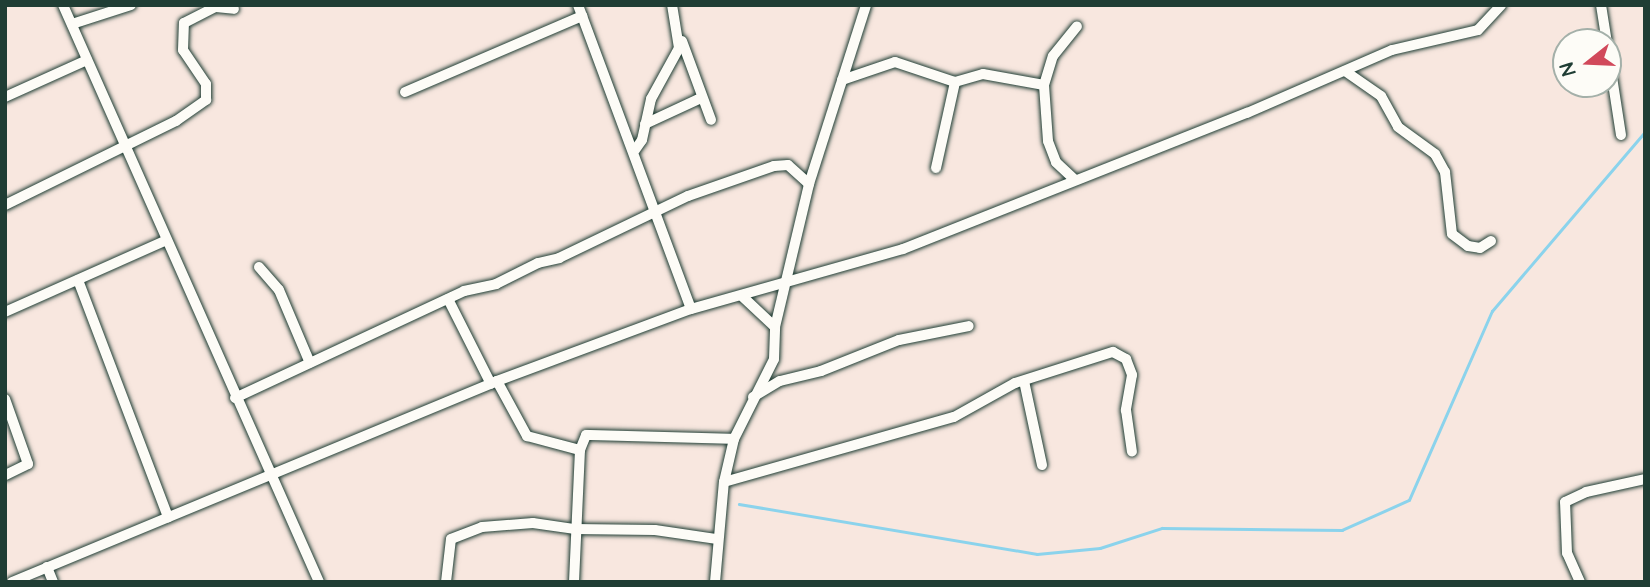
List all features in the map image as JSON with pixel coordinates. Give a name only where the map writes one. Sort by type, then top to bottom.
[{"type":"street","points":[[63,5],[268,476],[320,582]]},
{"type":"street","points":[[72,24],[131,5]]},
{"type":"street","points":[[578,5],[635,150],[691,309]]},
{"type":"street","points":[[672,5],[680,37],[711,120]]},
{"type":"street","points":[[715,582],[724,482],[734,439],[750,399],[774,359],[775,327],[809,184],[866,5]]},
{"type":"street","points":[[12,582],[494,383],[691,309],[743,297],[787,279],[839,270],[904,249],[1392,50],[1478,30],[1501,5]]},
{"type":"street","points":[[1601,5],[1604,28]]},
{"type":"street","points":[[5,205],[126,145],[206,100],[206,84],[183,50],[184,23],[216,8],[234,9]]},
{"type":"street","points":[[405,92],[582,16]]},
{"type":"street","points":[[1074,180],[1056,162],[1048,141],[1044,85],[1053,56],[1077,26]]},
{"type":"street","points":[[635,150],[645,124],[650,99],[679,48],[680,37]]},
{"type":"street","points":[[5,97],[88,60]]},
{"type":"street","points":[[842,80],[895,62],[955,82],[983,74],[1044,85]]},
{"type":"street","points":[[1345,71],[1381,96],[1398,127],[1435,154],[1445,172],[1452,234],[1468,246],[1480,248],[1491,241]]},
{"type":"street","points":[[936,168],[955,82]]},
{"type":"street","points":[[645,124],[701,97]]},
{"type":"street","points":[[1615,98],[1621,135]]},
{"type":"street","points":[[235,398],[448,299],[511,278],[658,213],[688,196],[774,166],[788,165],[809,184]]},
{"type":"street","points":[[5,312],[167,240]]},
{"type":"street","points":[[259,267],[279,290],[310,363]]},
{"type":"street","points":[[78,281],[168,517]]},
{"type":"street","points":[[743,297],[775,327]]},
{"type":"street","points":[[448,299],[494,383],[527,436],[580,450]]},
{"type":"street","points":[[750,399],[780,381],[821,371],[900,340],[969,326]]},
{"type":"street","points":[[724,482],[954,417],[1024,381],[1113,352],[1122,354],[1132,375],[1126,410],[1132,452]]},
{"type":"street","points":[[1024,381],[1042,465]]},
{"type":"street","points":[[5,399],[28,464],[5,475]]},
{"type":"street","points":[[574,582],[574,529],[582,439],[593,433],[734,439]]},
{"type":"street","points":[[1580,582],[1567,553],[1565,502],[1586,492],[1645,479]]},
{"type":"street","points":[[446,582],[449,541],[482,527],[533,523],[574,529],[654,530],[718,539]]},
{"type":"street","points":[[47,567],[53,582]]},
{"type":"waterway","points":[[739,504],[1037,554],[1100,548],[1162,528],[1342,530],[1409,500],[1492,311],[1645,132]]}]
